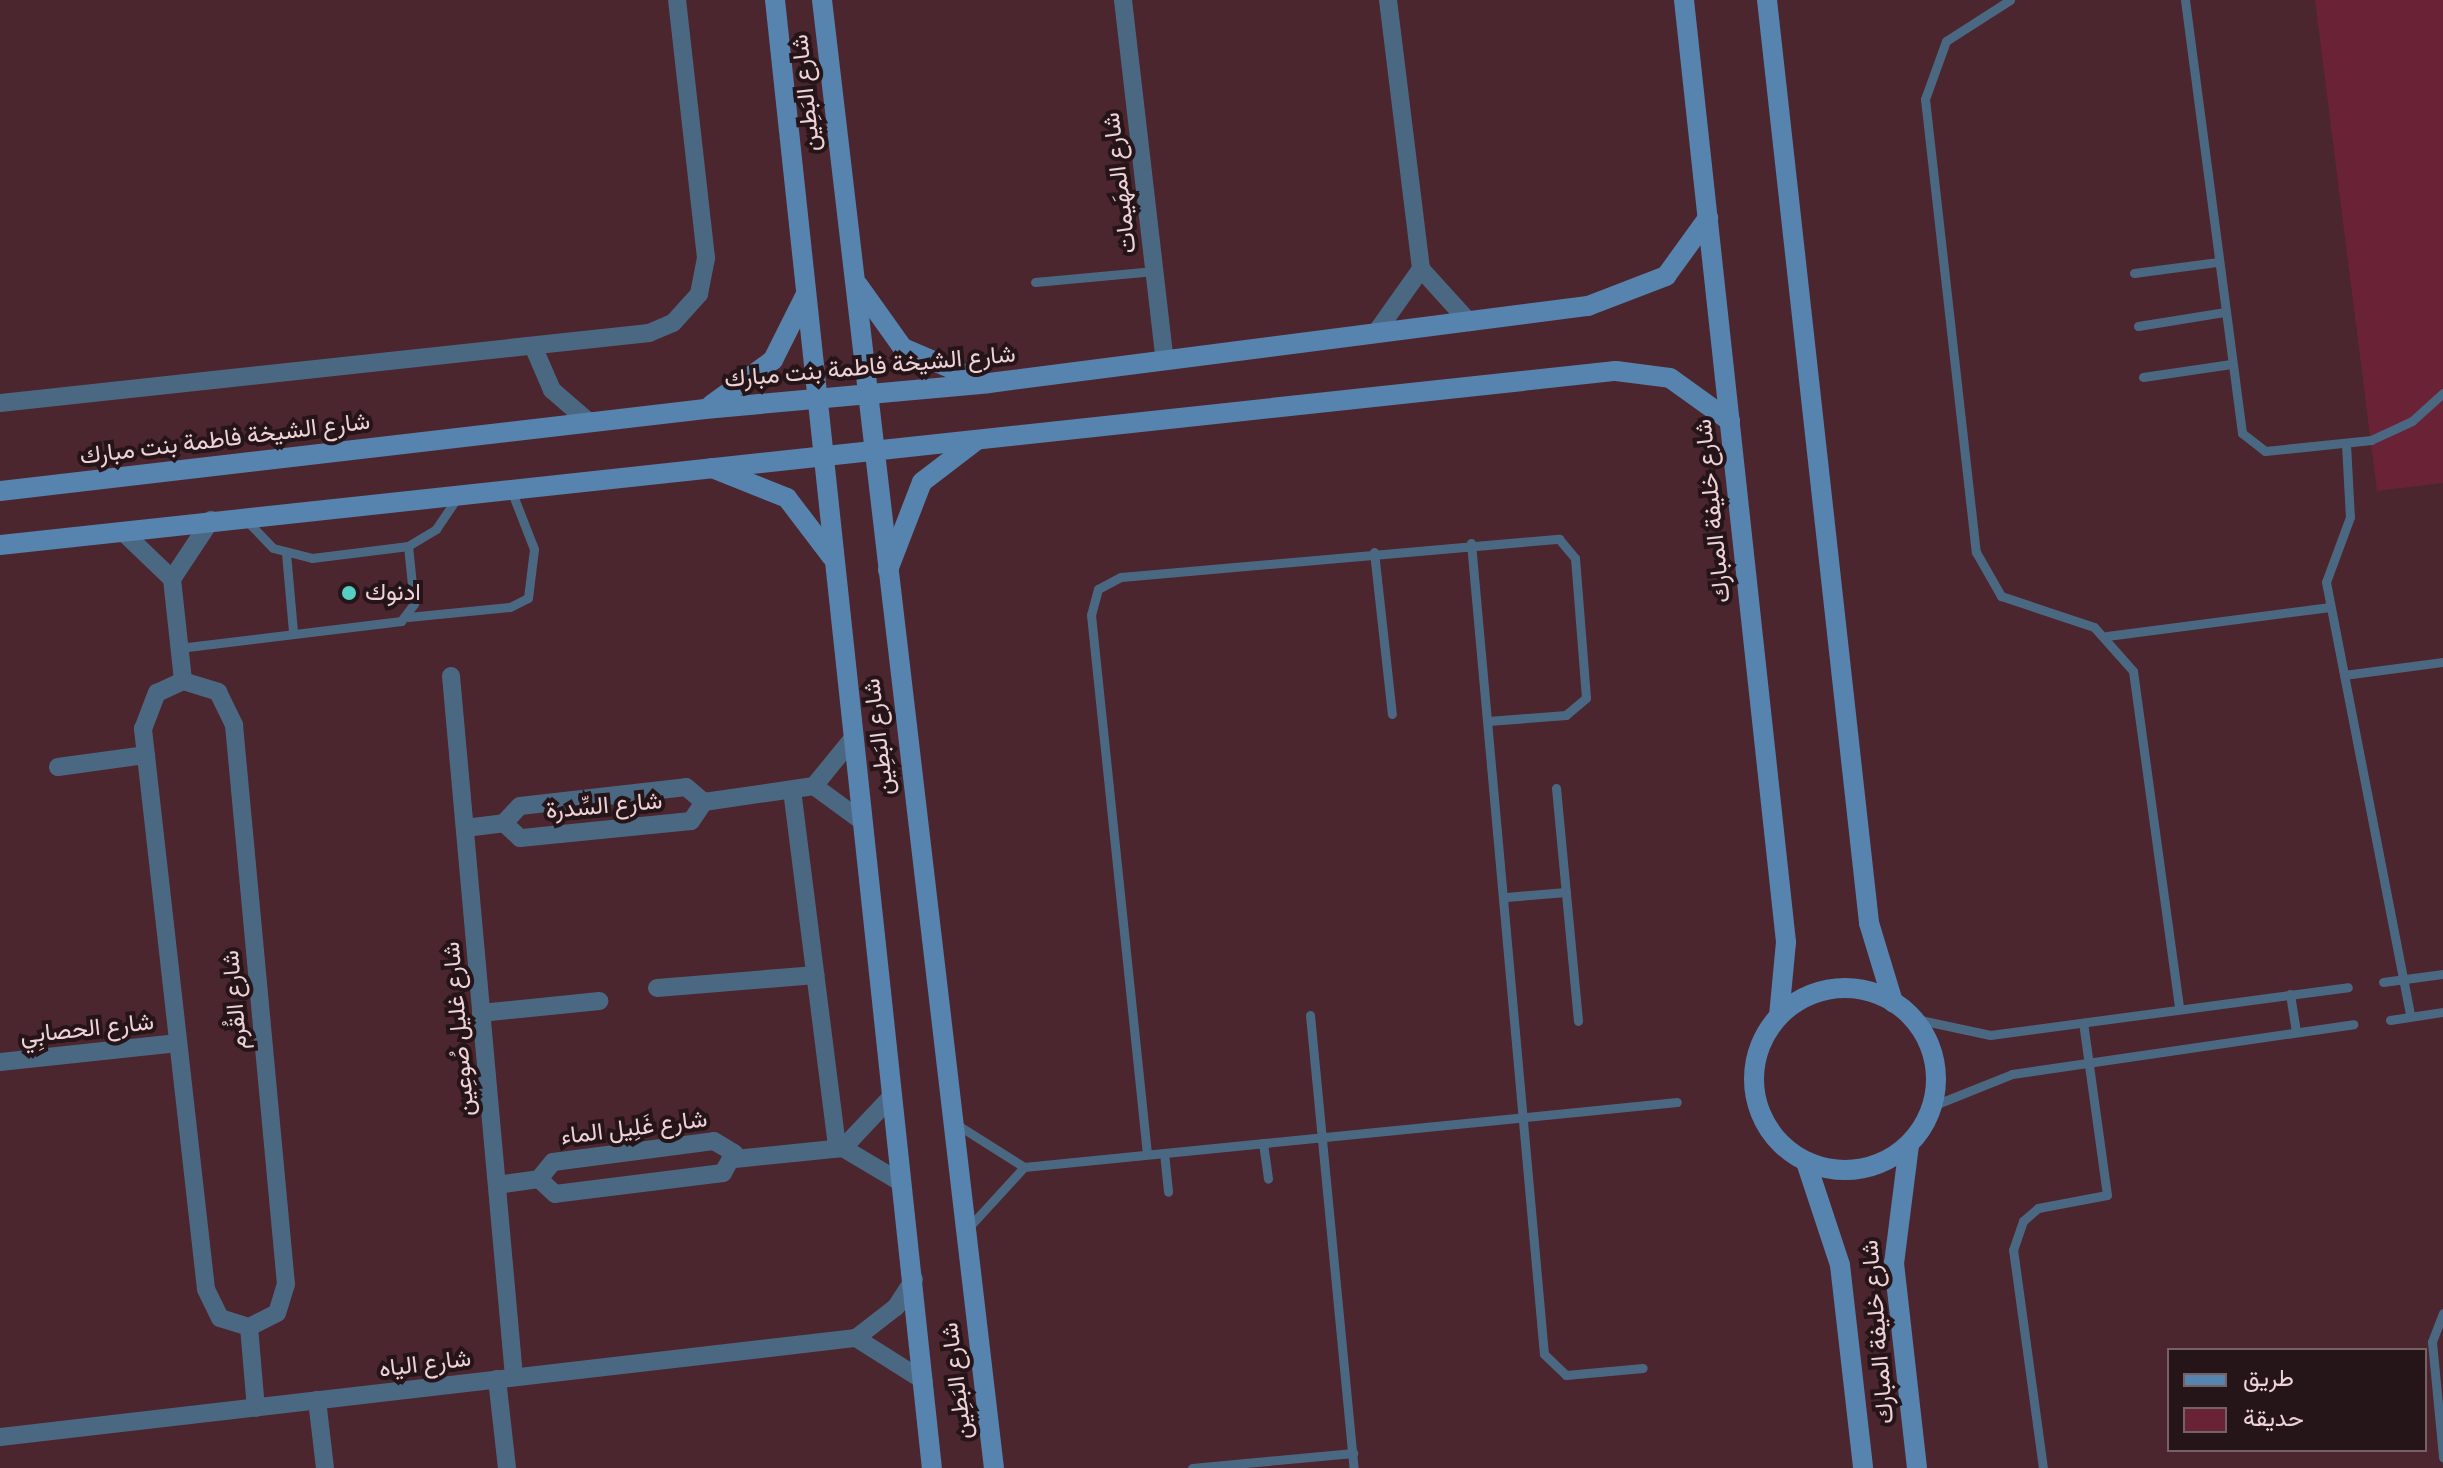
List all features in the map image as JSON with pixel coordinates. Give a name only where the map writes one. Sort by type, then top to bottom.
[{"type":"main road","name":"شارع البَطِين","points":[[775,0],[932,1468]]},
{"type":"main road","name":"شارع البَطِين","points":[[822,0],[885,577],[994,1468]]},
{"type":"main road","name":"شارع خليفة المبارك","points":[[1684,0],[1786,942],[1779,1016]]},
{"type":"main road","points":[[1767,0],[1867,909],[1893,1002]]},
{"type":"main road","name":"شارع الشيخة فاطمة بنت مبارك","points":[[0,491],[705,409],[989,383],[1469,322],[1636,294],[1679,264],[1708,218]]},
{"type":"main road","points":[[853,276],[903,348],[989,383]]},
{"type":"main road","points":[[705,409],[773,360],[808,290]]},
{"type":"main road","points":[[0,545],[701,465],[1616,371],[1670,378],[1730,421]]},
{"type":"main road","points":[[885,577],[922,482],[980,438]]},
{"type":"main road","points":[[701,465],[787,498],[836,564]]},
{"type":"main road","points":[[1834,989],[1893,1002],[1911,1018],[1934,1059],[1932,1106],[1909,1145],[1860,1169],[1806,1162],[1773,1134],[1755,1095],[1758,1053],[1779,1016],[1834,989]]},
{"type":"main road","name":"شارع خليفة المبارك","points":[[1909,1145],[1894,1263],[1917,1468]]},
{"type":"main road","name":"شارع خليفة المبارك","points":[[1806,1162],[1840,1265],[1863,1468]]},
{"type":"street","points":[[0,403],[661,330],[699,294],[706,258],[677,0]]},
{"type":"street","name":"شارع المهَيمات","points":[[1123,0],[1165,361]]},
{"type":"street","points":[[1388,0],[1421,269],[1469,322]]},
{"type":"street","points":[[1375,334],[1421,269]]},
{"type":"street","points":[[533,346],[552,390],[589,422]]},
{"type":"street","points":[[211,520],[172,579],[183,681],[164,687],[146,709],[146,755],[208,1299],[220,1318],[249,1327],[256,1408]]},
{"type":"street","points":[[122,531],[172,579]]},
{"type":"street","name":"شارع غليل صُوعِين","points":[[451,676],[497,1185],[507,1468]]},
{"type":"street","name":"شارع القُرم","points":[[183,681],[218,692],[234,725],[286,1284],[277,1313],[249,1327]]},
{"type":"street","points":[[854,737],[814,786],[863,822]]},
{"type":"street","points":[[58,767],[146,755]]},
{"type":"street","name":"شارع السِّدرة","points":[[704,802],[814,786]]},
{"type":"street","name":"شارع السِّدرة","points":[[465,828],[504,823],[520,806],[656,790],[692,788],[704,802]]},
{"type":"street","points":[[792,790],[840,1148]]},
{"type":"street","name":"شارع السِّدرة","points":[[504,823],[520,838],[685,822],[697,819],[704,802]]},
{"type":"street","points":[[657,988],[815,975]]},
{"type":"street","points":[[481,1013],[599,1001]]},
{"type":"street","name":"شارع الحصابِي","points":[[0,1062],[178,1043]]},
{"type":"street","points":[[840,1148],[892,1096]]},
{"type":"street","name":"شارع غَلِيل الماء","points":[[497,1185],[539,1179],[553,1162],[714,1141],[726,1143],[735,1159]]},
{"type":"street","points":[[840,1148],[902,1183]]},
{"type":"street","name":"شارع غَلِيل الماء","points":[[539,1179],[555,1194],[723,1173],[735,1159],[840,1148]]},
{"type":"street","points":[[914,1279],[896,1307],[856,1338],[924,1381]]},
{"type":"street","name":"شارع الياه","points":[[0,1437],[856,1338]]},
{"type":"street","points":[[317,1400],[325,1468]]},
{"type":"lane","points":[[2010,0],[1946,41],[1925,99],[1976,552],[1992,587],[2012,603],[2107,636],[2330,607]]},
{"type":"lane","points":[[2185,0],[2240,427],[2251,445],[2272,451],[2346,444],[2396,431],[2443,393]]},
{"type":"lane","points":[[2134,273],[2218,262]]},
{"type":"lane","points":[[1035,282],[1154,271]]},
{"type":"lane","points":[[2138,326],[2224,312]]},
{"type":"lane","points":[[2143,377],[2231,364]]},
{"type":"lane","points":[[2346,444],[2350,517],[2326,573],[2330,607],[2410,1016]]},
{"type":"lane","points":[[179,648],[293,631],[510,607],[528,598],[536,581],[534,549],[509,487]]},
{"type":"lane","points":[[243,516],[261,539],[286,553],[312,558],[408,546],[436,529],[459,492]]},
{"type":"lane","points":[[1147,1154],[1093,597],[1121,577],[1551,536],[1572,550],[1576,566],[1583,704],[1566,715],[1488,721]]},
{"type":"lane","points":[[1471,543],[1547,1362],[1566,1375],[1643,1368]]},
{"type":"lane","points":[[408,546],[415,597],[408,617]]},
{"type":"lane","points":[[1374,552],[1392,714]]},
{"type":"lane","points":[[286,553],[293,631]]},
{"type":"lane","points":[[2107,636],[2137,684],[2179,1009]]},
{"type":"lane","points":[[2344,675],[2443,662]]},
{"type":"lane","points":[[1556,788],[1578,1021]]},
{"type":"lane","points":[[1506,897],[1566,892]]},
{"type":"lane","points":[[2383,982],[2443,974]]},
{"type":"lane","points":[[1911,1018],[1990,1035],[2348,987]]},
{"type":"lane","points":[[2290,994],[2296,1031]]},
{"type":"lane","points":[[2390,1020],[2443,1012]]},
{"type":"lane","points":[[1310,1015],[1354,1468]]},
{"type":"lane","points":[[2043,1468],[2013,1250],[2023,1221],[2038,1208],[2107,1195],[2083,1023]]},
{"type":"lane","points":[[1932,1106],[1995,1078],[2353,1024]]},
{"type":"lane","points":[[952,1121],[1024,1167],[1677,1102]]},
{"type":"lane","points":[[1263,1143],[1268,1179]]},
{"type":"lane","points":[[1164,1153],[1168,1192]]},
{"type":"lane","points":[[965,1233],[1024,1167]]},
{"type":"lane","points":[[2443,1313],[2432,1342],[2443,1457]]},
{"type":"lane","points":[[1192,1468],[1353,1453]]},
{"type":"green space","points":[[2315,0],[2443,0],[2443,483],[2377,491]]},
{"type":"place","name":"ادنوك","points":[[349,593]]}]
